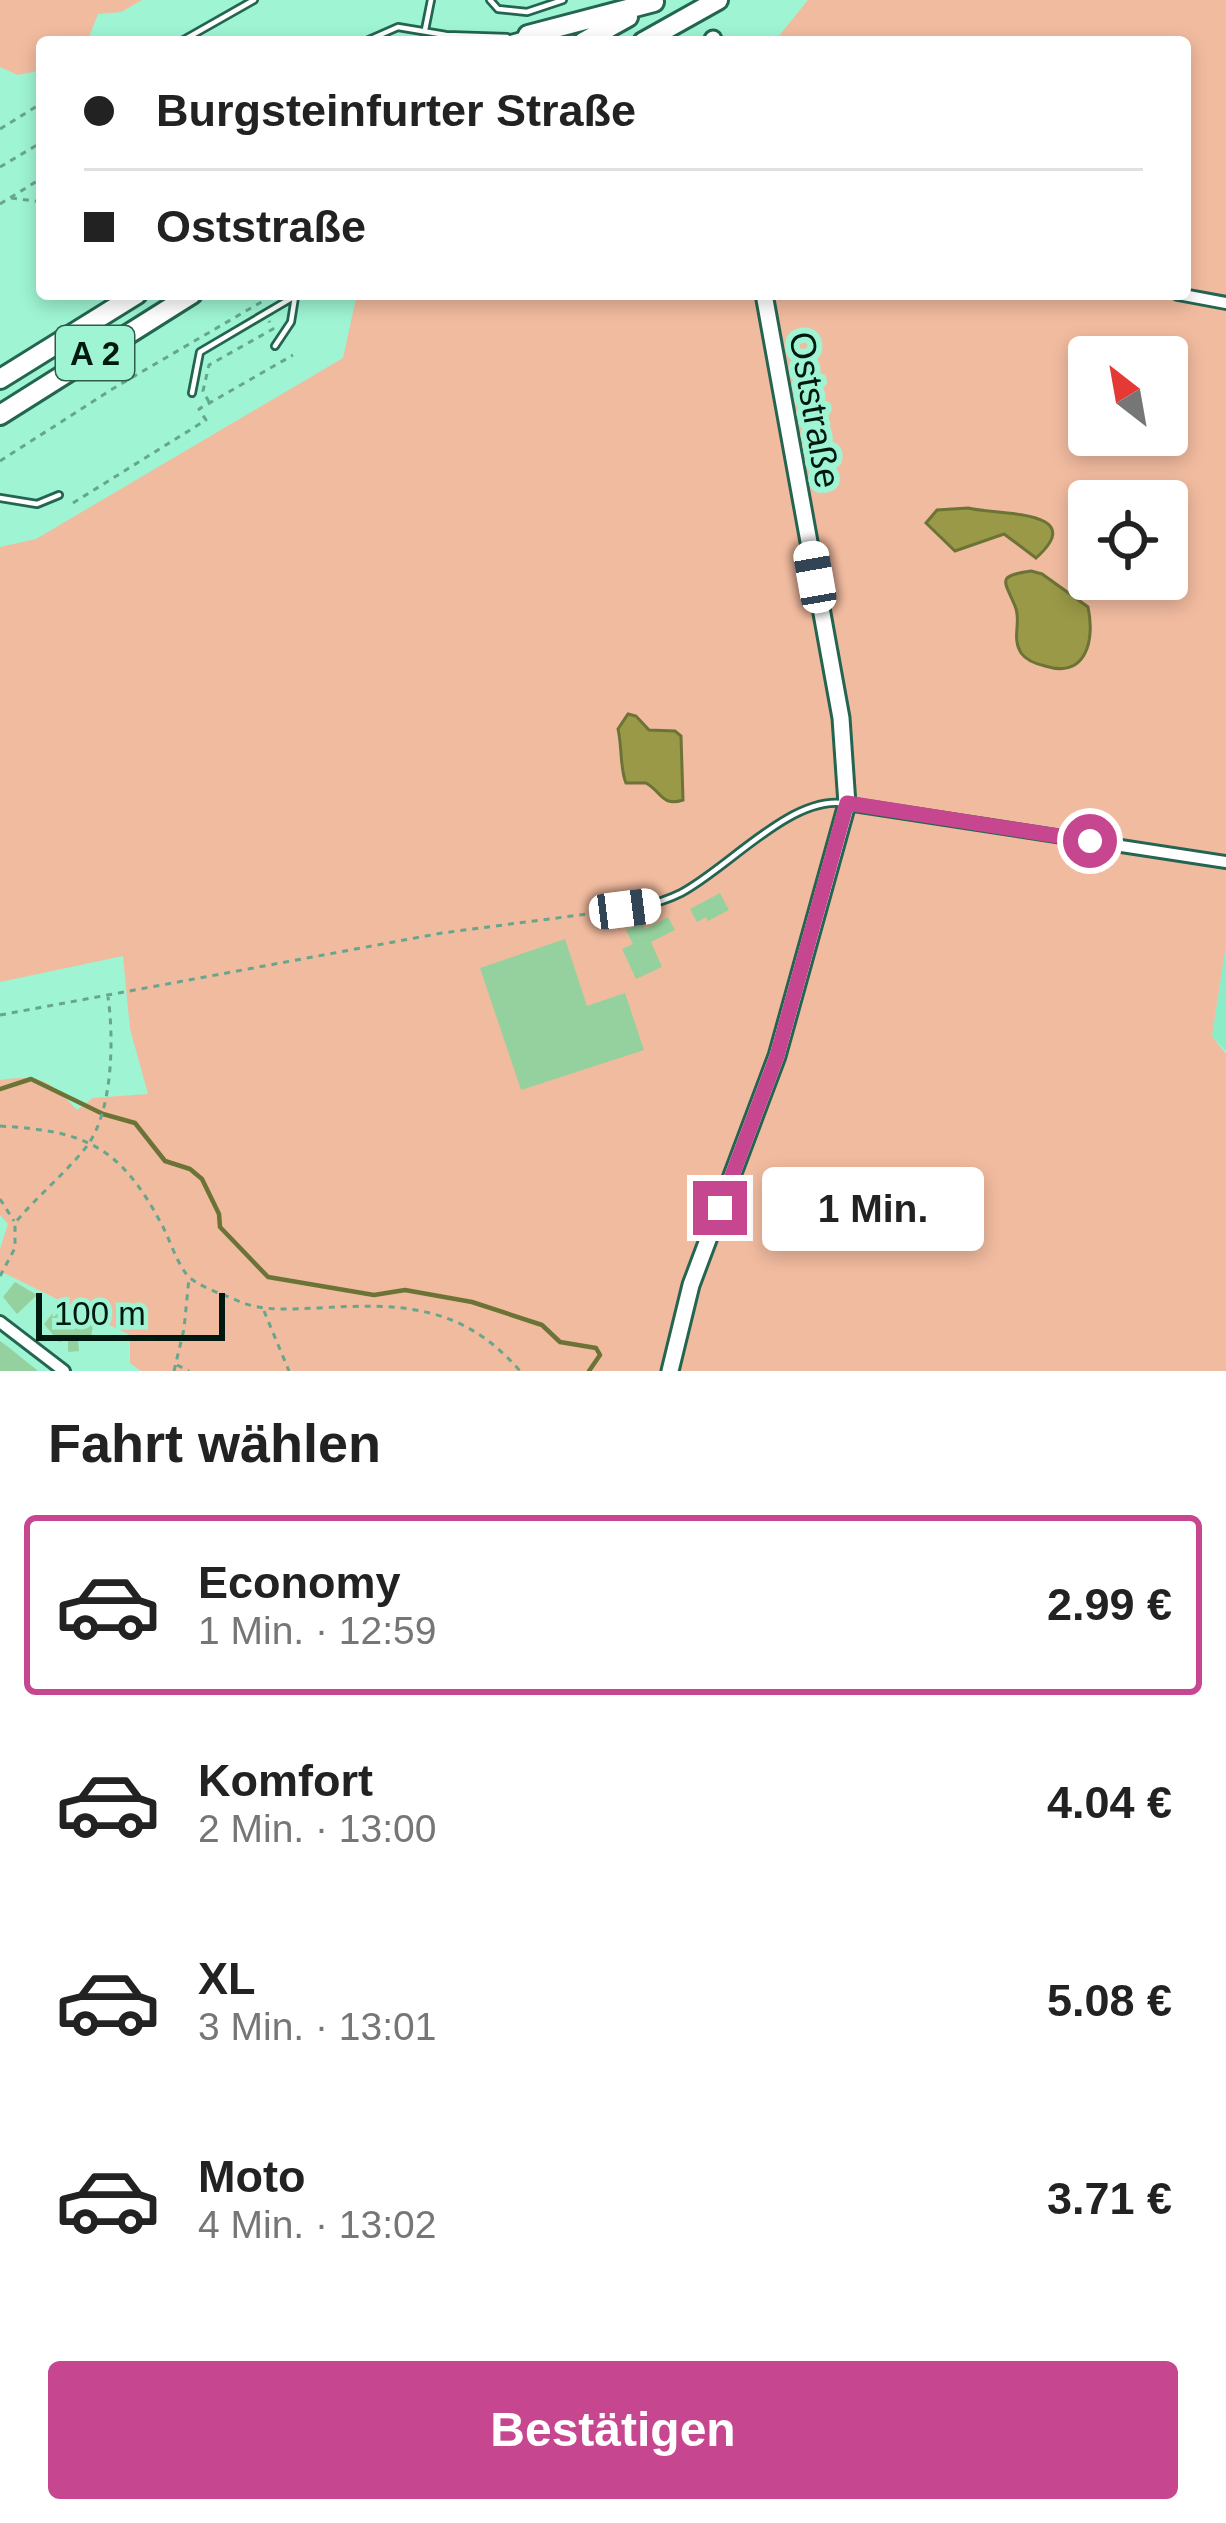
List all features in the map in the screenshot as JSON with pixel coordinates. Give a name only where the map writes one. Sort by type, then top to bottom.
[{"type":"highway","points":[[654,36],[718,0]]},
{"type":"highway","points":[[528,35],[656,1]]},
{"type":"highway","points":[[594,36],[656,1]]},
{"type":"highway","name":"A 2","points":[[0,379],[127,300]]},
{"type":"highway","name":"A 2","points":[[0,415],[182,300]]},
{"type":"street","points":[[1191,296],[1226,303]]},
{"type":"street","name":"Oststraße","points":[[670,1371],[691,1285],[777,1056],[847,803],[841,718],[765,300]]},
{"type":"street","points":[[847,803],[1226,862]]},
{"type":"street","points":[[0,1322],[64,1371]]},
{"type":"lane","points":[[191,36],[254,0]]},
{"type":"lane","points":[[425,30],[431,0]]},
{"type":"lane","points":[[490,0],[497,10],[527,12],[558,1]]},
{"type":"lane","points":[[378,36],[398,27],[476,36]]},
{"type":"lane","points":[[518,36],[528,35]]},
{"type":"lane","points":[[192,393],[200,352],[286,300]]},
{"type":"lane","points":[[275,346],[291,322],[295,300]]},
{"type":"lane","points":[[0,498],[37,504],[59,495]]},
{"type":"lane","points":[[601,912],[649,906],[682,892],[794,815],[822,802],[847,803]]},
{"type":"path","points":[[0,129],[36,108]]},
{"type":"path","points":[[0,167],[36,146]]},
{"type":"path","points":[[0,203],[36,182]]},
{"type":"path","points":[[9,198],[36,201]]},
{"type":"path","points":[[0,461],[264,300]]},
{"type":"path","points":[[209,403],[203,392],[209,364],[273,329],[259,303]]},
{"type":"path","points":[[73,503],[206,420],[199,409],[293,355]]},
{"type":"path","points":[[0,1016],[442,933],[601,912]]},
{"type":"path","points":[[15,1223],[90,1142],[103,1105],[113,1044],[107,996]]},
{"type":"path","points":[[0,1126],[55,1129],[90,1142],[138,1185],[189,1277],[174,1371]]},
{"type":"path","points":[[0,1199],[15,1223],[15,1248],[0,1276]]},
{"type":"path","points":[[189,1277],[263,1309],[389,1304],[460,1323],[489,1340],[520,1371]]},
{"type":"path","points":[[263,1309],[289,1371]]},
{"type":"path","points":[[175,1364],[189,1371]]},
{"type":"shaded area","points":[[0,0],[142,0],[121,12],[98,14],[89,36],[36,36],[36,71],[18,75],[0,67]]},
{"type":"shaded area","points":[[808,0],[1226,0],[1226,944],[1212,1036],[1226,1054],[1226,1371],[141,1371],[130,1363],[130,1335],[0,1271],[0,1249],[8,1224],[0,1215],[0,1080],[43,1082],[77,1110],[93,1098],[148,1094],[130,1029],[123,956],[0,982],[0,547],[36,539],[343,358],[356,300],[1191,300],[1191,36],[779,36]]},
{"type":"shaded area","points":[[968,508],[1045,522],[1052,530],[1050,542],[1036,558],[1004,534],[955,551],[926,523],[937,510]]},
{"type":"shaded area","points":[[1042,574],[1068,593],[1068,600],[1088,607],[1089,643],[1079,661],[1059,669],[1023,655],[1018,647],[1017,612],[1006,585],[1012,575]]},
{"type":"shaded area","points":[[628,714],[649,730],[675,731],[681,736],[683,800],[666,800],[646,783],[626,783],[618,729]]},
{"type":"shaded area","points":[[1226,944],[1226,1051],[1212,1036]]},
{"type":"building","points":[[720,893],[729,910],[697,922],[690,909]]},
{"type":"building","points":[[668,917],[675,930],[651,942],[662,967],[636,979],[622,949],[633,944],[626,930],[642,923],[645,929]]},
{"type":"building","points":[[565,939],[587,1006],[625,993],[644,1050],[521,1090],[480,968]]},
{"type":"building","points":[[15,1282],[37,1295],[17,1314],[3,1297]]},
{"type":"building","points":[[59,1305],[68,1313],[75,1312],[76,1323],[93,1325],[91,1337],[78,1338],[79,1351],[68,1352],[68,1340],[59,1342],[44,1324]]},
{"type":"building","points":[[0,1341],[7,1346],[38,1371],[0,1371]]},
{"type":"waterway","points":[[0,1089],[31,1079],[103,1114],[135,1123],[165,1161],[190,1169],[202,1179],[219,1214],[220,1227],[268,1277],[374,1295],[405,1290],[472,1302],[542,1325],[560,1342],[596,1348],[600,1355],[589,1371]]},
{"type":"route","points":[[720,1208],[777,1056],[847,803],[1090,841]]}]
